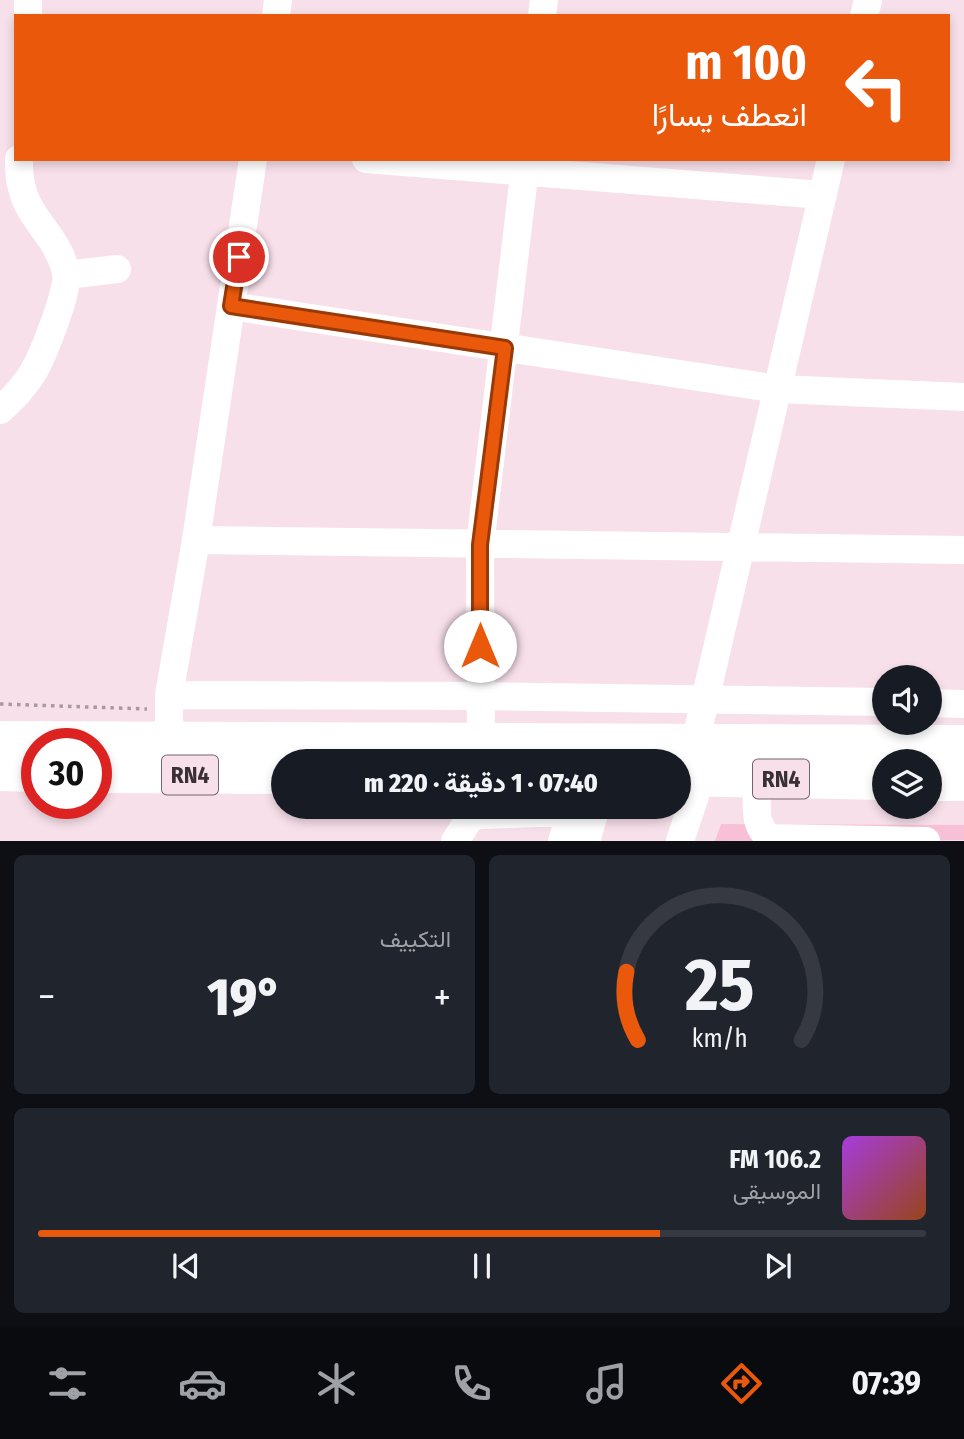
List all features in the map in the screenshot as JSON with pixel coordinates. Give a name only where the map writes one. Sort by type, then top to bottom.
[{"type":"highway","name":"RN4","points":[[0,740],[481,742],[692,766],[757,779],[872,781]]},
{"type":"highway","name":"RN4","points":[[692,766],[964,744]]},
{"type":"highway","points":[[0,772],[21,773]]},
{"type":"highway","name":"RN4","points":[[112,774],[271,775]]},
{"type":"highway","points":[[942,782],[964,782]]},
{"type":"street","points":[[0,410],[12,401],[33,373],[57,317],[67,275],[59,254],[28,208],[21,190],[19,161]]},
{"type":"street","points":[[169,740],[169,695],[196,540],[253,161]]},
{"type":"street","points":[[411,161],[525,166],[822,195]]},
{"type":"street","points":[[681,841],[692,766],[706,699],[830,161]]},
{"type":"street","points":[[481,742],[480,545],[525,166]]},
{"type":"street","points":[[67,275],[117,269]]},
{"type":"street","points":[[231,306],[778,388],[964,397]]},
{"type":"street","points":[[196,540],[964,550]]},
{"type":"street","points":[[169,695],[872,702]]},
{"type":"street","points":[[942,703],[964,704]]},
{"type":"street","points":[[757,779],[758,824],[763,834],[772,838],[926,841]]},
{"type":"street","points":[[455,841],[469,819]]},
{"type":"street","points":[[562,841],[574,819]]},
{"type":"street","points":[[582,819],[586,841]]},
{"type":"shaded area","points":[[721,824],[964,825],[964,840],[715,841]]},
{"type":"route","points":[[239,257],[231,306],[505,348],[480,545],[480,646]]}]
